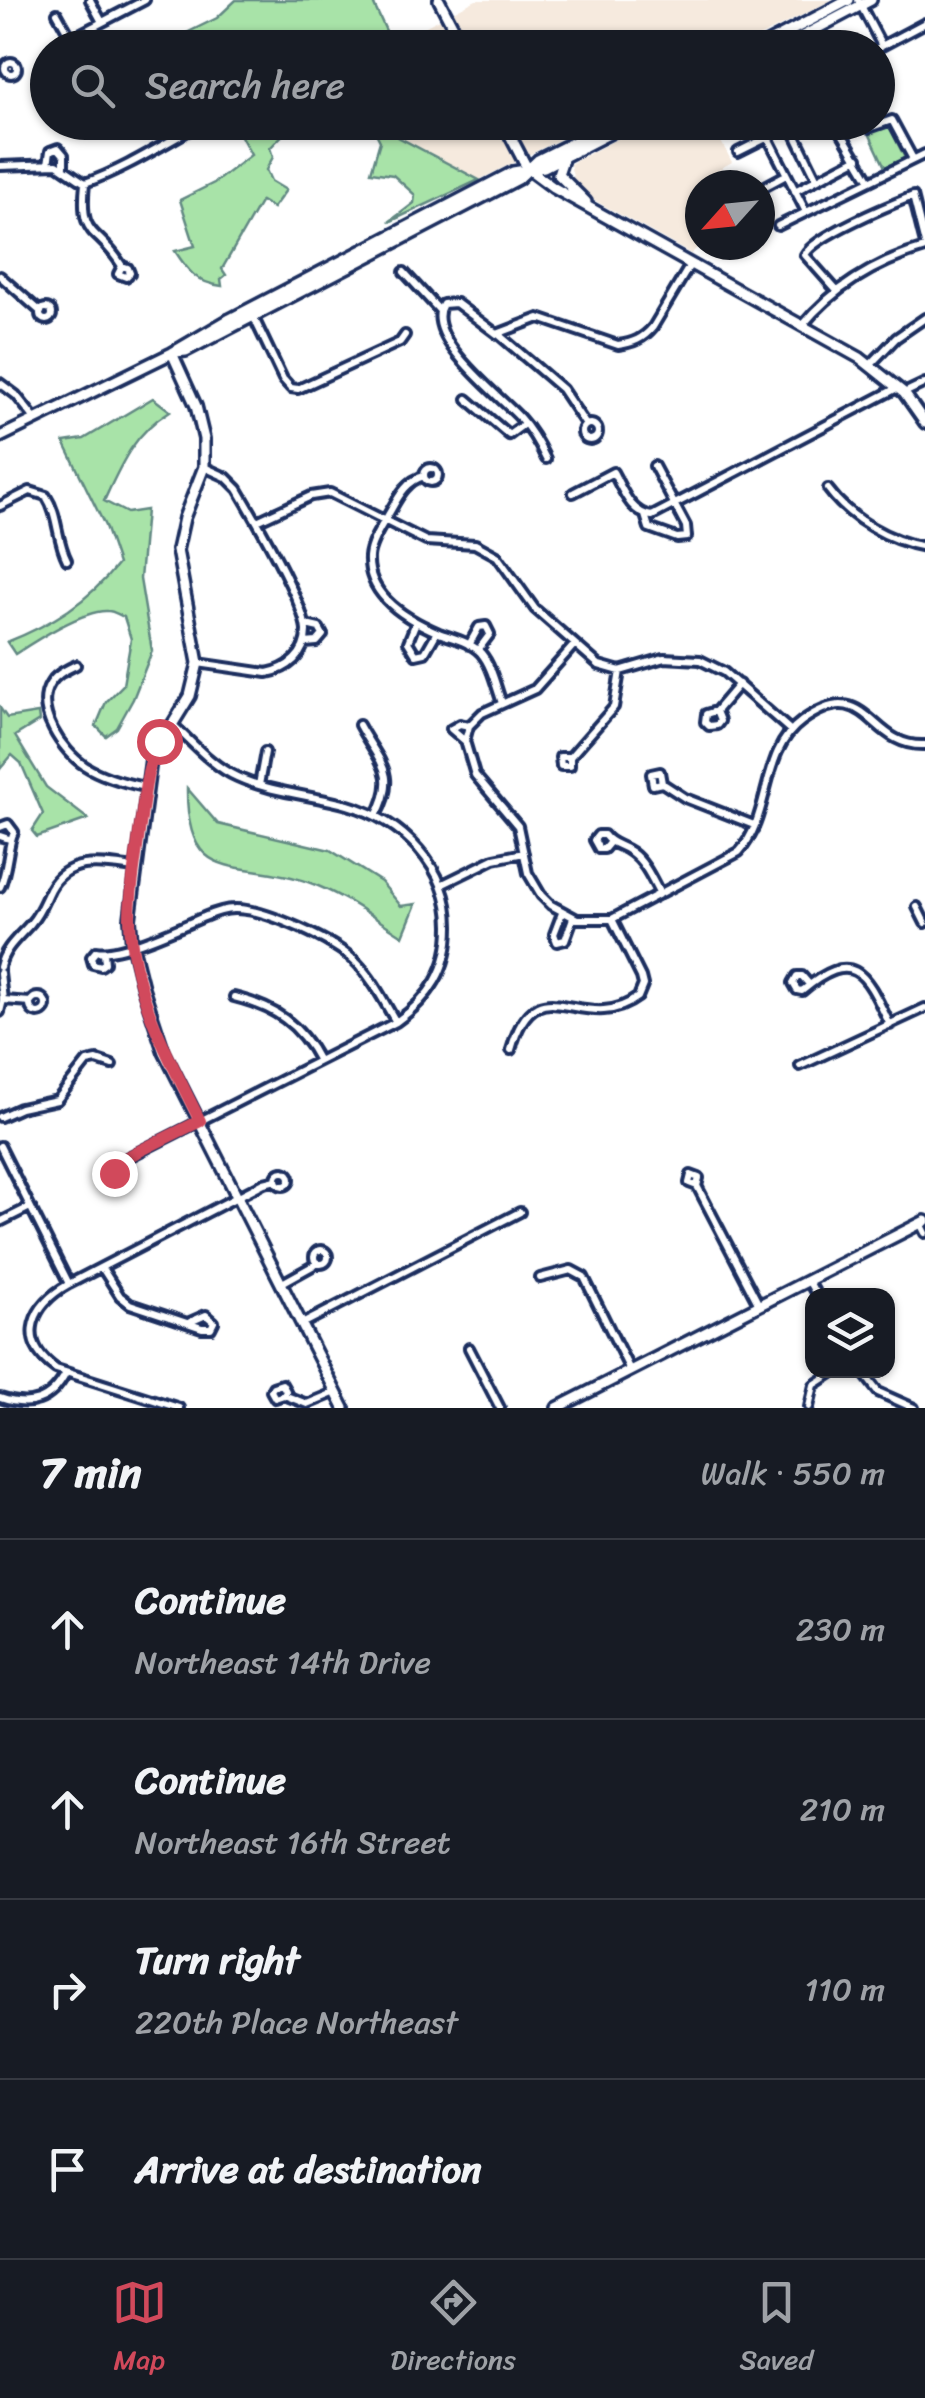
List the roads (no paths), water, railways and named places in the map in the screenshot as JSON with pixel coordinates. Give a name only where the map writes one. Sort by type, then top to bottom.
[{"type":"street","points":[[90,0],[102,22]]},
{"type":"street","points":[[87,30],[145,0]]},
{"type":"street","points":[[440,0],[455,30]]},
{"type":"street","points":[[796,30],[849,0]]},
{"type":"street","points":[[812,30],[863,2],[874,30]]},
{"type":"street","points":[[57,13],[64,30]]},
{"type":"street","points":[[895,39],[925,23]]},
{"type":"street","points":[[895,126],[913,160]]},
{"type":"street","points":[[85,183],[113,173],[169,140]]},
{"type":"street","points":[[513,140],[528,168],[554,188],[870,365],[901,391],[925,423]]},
{"type":"street","points":[[172,353],[186,351],[518,179],[528,168],[588,140]]},
{"type":"street","points":[[0,437],[172,353],[513,172],[544,166],[594,140]]},
{"type":"street","points":[[738,152],[762,140]]},
{"type":"street","points":[[769,140],[806,212]]},
{"type":"street","points":[[797,140],[817,179]]},
{"type":"street","points":[[847,140],[870,181]]},
{"type":"street","points":[[48,164],[50,152],[58,148],[64,155],[64,166]]},
{"type":"street","points":[[778,226],[925,154]]},
{"type":"street","points":[[564,156],[557,170],[560,178],[608,219]]},
{"type":"street","points":[[794,191],[858,158]]},
{"type":"street","points":[[0,166],[64,166],[85,183]]},
{"type":"street","points":[[775,181],[786,175]]},
{"type":"street","points":[[85,183],[84,217],[122,266]]},
{"type":"street","points":[[802,326],[837,291],[879,266],[925,246],[913,196],[804,253],[837,291]]},
{"type":"street","points":[[351,266],[380,248],[383,238]]},
{"type":"street","points":[[497,334],[539,318],[618,345],[637,341],[653,327],[690,265]]},
{"type":"street","points":[[404,272],[438,310],[454,351],[524,424],[546,458]]},
{"type":"street","points":[[0,276],[41,312]]},
{"type":"street","points":[[438,310],[443,304],[456,303],[497,334],[562,389],[586,425]]},
{"type":"street","points":[[223,323],[254,316]]},
{"type":"street","points":[[254,316],[291,388],[311,385],[400,342],[404,335]]},
{"type":"street","points":[[870,365],[889,344],[925,318]]},
{"type":"street","points":[[172,353],[202,426],[204,467],[184,518],[178,550],[198,664],[190,696],[154,751],[134,868],[132,944],[157,1036],[344,1408]]},
{"type":"street","points":[[573,493],[613,472],[633,508],[652,516],[901,391],[925,383]]},
{"type":"street","points":[[0,384],[16,395],[35,418]]},
{"type":"street","points":[[467,399],[509,434],[524,424]]},
{"type":"street","points":[[645,515],[649,528],[678,538],[688,537],[654,466]]},
{"type":"street","points":[[198,664],[276,672],[292,663],[304,643],[306,626],[257,522],[231,481],[204,467]]},
{"type":"street","points":[[424,476],[410,482],[386,519],[369,554],[371,571],[392,607],[478,650],[489,666],[502,703]]},
{"type":"street","points":[[828,490],[878,531],[901,542],[925,547]]},
{"type":"street","points":[[0,506],[30,491],[41,492],[55,513],[60,546],[67,560]]},
{"type":"street","points":[[257,522],[322,493],[340,496],[426,541],[462,542],[486,548],[504,565],[535,609],[599,665],[620,671],[664,658],[689,657],[713,666],[739,684],[790,730]]},
{"type":"street","points":[[416,622],[408,640],[414,654],[426,653],[437,632]]},
{"type":"street","points":[[304,643],[320,641],[322,634],[320,628],[306,626]]},
{"type":"street","points":[[469,645],[478,627],[486,626],[490,634],[478,650]]},
{"type":"street","points":[[575,644],[535,690],[482,713],[470,726],[465,741],[475,775],[518,826],[533,884],[551,906],[568,915],[612,919],[732,858],[746,845],[781,745],[790,730],[813,713],[835,705],[853,706],[904,743],[925,744]]},
{"type":"street","points":[[76,665],[53,680],[45,696],[46,710],[59,738],[86,767],[146,787]]},
{"type":"street","points":[[570,757],[614,708],[620,671]]},
{"type":"street","points":[[716,712],[739,684]]},
{"type":"street","points":[[121,1160],[396,1022],[429,994],[440,974],[449,934],[449,908],[443,884],[418,848],[376,816],[343,804],[259,785],[225,771],[172,724]]},
{"type":"street","points":[[359,724],[387,776],[388,792],[376,816]]},
{"type":"street","points":[[465,741],[451,730],[460,724],[470,726]]},
{"type":"street","points":[[259,785],[266,752]]},
{"type":"street","points":[[662,783],[685,798],[754,825]]},
{"type":"street","points":[[0,827],[6,824],[14,832],[0,887]]},
{"type":"street","points":[[0,836],[10,838]]},
{"type":"street","points":[[608,843],[638,859],[660,894]]},
{"type":"street","points":[[443,884],[494,858],[524,852]]},
{"type":"street","points":[[0,1012],[4,954],[38,915],[50,888],[63,873],[79,865],[96,863],[134,868]]},
{"type":"street","points":[[916,907],[925,923]]},
{"type":"street","points":[[104,953],[208,915],[236,909],[315,934],[341,948],[371,980],[396,1022]]},
{"type":"street","points":[[511,1050],[521,1020],[534,1008],[552,1004],[610,1011],[638,997],[643,984],[641,977],[612,919]]},
{"type":"street","points":[[808,983],[842,969],[857,970],[870,982],[890,1025]]},
{"type":"street","points":[[234,997],[283,1016],[301,1032],[319,1062]]},
{"type":"street","points":[[3,1000],[30,1002]]},
{"type":"street","points":[[800,1066],[925,1008]]},
{"type":"street","points":[[0,1117],[20,1108],[58,1100],[87,1062],[97,1060],[112,1065]]},
{"type":"street","points":[[0,1146],[70,1284]]},
{"type":"street","points":[[179,1408],[66,1374],[49,1365],[38,1350],[33,1332],[36,1315],[44,1300],[70,1284],[237,1196],[276,1180]]},
{"type":"street","points":[[697,1186],[759,1305]]},
{"type":"street","points":[[0,1222],[30,1207]]},
{"type":"street","points":[[302,1324],[520,1212]]},
{"type":"street","points":[[556,1408],[923,1225]]},
{"type":"street","points":[[282,1283],[318,1263]]},
{"type":"street","points":[[102,1268],[130,1304],[190,1322]]},
{"type":"street","points":[[540,1278],[570,1270],[584,1278],[630,1370]]},
{"type":"street","points":[[808,1280],[813,1288]]},
{"type":"street","points":[[469,1348],[500,1408]]},
{"type":"street","points":[[0,1398],[19,1403],[41,1401],[56,1390],[66,1374]]},
{"type":"street","points":[[809,1407],[814,1385],[825,1378]]},
{"type":"street","points":[[867,1378],[878,1392],[914,1408]]},
{"type":"street","points":[[284,1395],[307,1404],[336,1392]]}]
